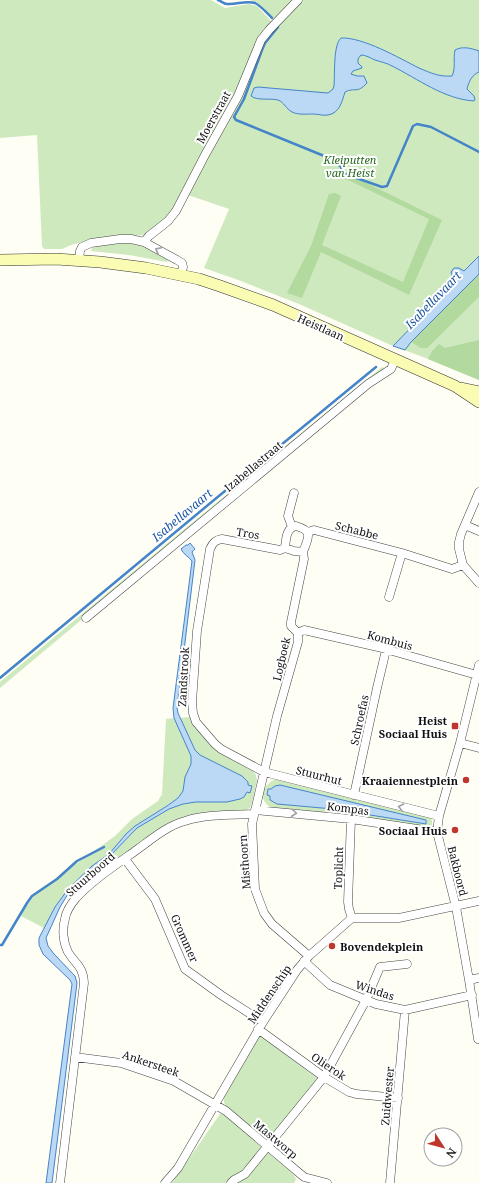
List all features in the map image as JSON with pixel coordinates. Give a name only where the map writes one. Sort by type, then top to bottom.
[{"type":"main road","name":"Heistlaan","points":[[0,260],[56,259],[124,264],[181,275],[220,286],[273,305],[458,388],[479,402]]},
{"type":"main road","name":"Heistlaan","points":[[458,388],[479,392]]},
{"type":"street","name":"Moerstraat","points":[[144,242],[149,236],[168,221],[176,211],[238,96],[261,40],[298,0]]},
{"type":"street","points":[[79,260],[82,247],[91,243],[131,239],[144,242],[177,260],[183,267],[181,275]]},
{"type":"street","name":"Izabellastraat","points":[[86,618],[368,384],[391,369],[395,360]]},
{"type":"street","points":[[479,492],[459,542],[459,549],[464,565],[479,583]]},
{"type":"street","points":[[292,527],[288,516],[294,493]]},
{"type":"street","points":[[465,525],[479,531]]},
{"type":"street","points":[[296,526],[305,529],[308,532],[308,537],[303,552],[286,548],[289,530],[292,527],[296,526]]},
{"type":"street","name":"Schabbe","points":[[308,532],[314,530],[402,553],[452,569],[464,565]]},
{"type":"street","name":"Tros","points":[[210,549],[212,544],[217,540],[222,539],[280,550],[286,548]]},
{"type":"street","name":"Zandstrook","points":[[210,549],[197,631],[192,702],[193,713],[196,722],[221,749],[264,772]]},
{"type":"street","name":"Logboek","points":[[264,772],[277,716],[298,642],[298,633],[291,626],[291,622],[304,559],[303,552]]},
{"type":"street","points":[[389,597],[402,553]]},
{"type":"street","name":"Kombuis","points":[[298,633],[304,630],[386,650],[477,675]]},
{"type":"street","name":"Schroefas","points":[[354,795],[386,650]]},
{"type":"street","name":"Bakboord","points":[[478,1039],[472,995],[456,907],[437,832],[439,816],[460,743],[479,665]]},
{"type":"street","points":[[460,743],[479,748]]},
{"type":"street","name":"Stuurhut","points":[[264,772],[439,816]]},
{"type":"street","name":"Misthoorn","points":[[264,772],[252,824],[255,889],[264,913],[272,924],[307,959]]},
{"type":"street","name":"Kompas","points":[[255,812],[351,819],[437,832]]},
{"type":"street","name":"Stuurboord","points":[[60,1183],[84,979],[81,968],[68,951],[64,940],[63,929],[68,908],[89,886],[169,827],[186,820],[255,812]]},
{"type":"street","name":"Toplicht","points":[[351,819],[348,902],[352,918]]},
{"type":"street","name":"Grommer","points":[[125,858],[155,900],[185,969],[261,1025]]},
{"type":"street","points":[[352,918],[399,918],[479,901]]},
{"type":"street","name":"Middenschip","points":[[165,1183],[178,1168],[261,1025],[298,970],[307,959],[352,918]]},
{"type":"street","name":"Windas","points":[[307,959],[330,985],[376,1004],[405,1010],[472,995]]},
{"type":"street","points":[[231,1183],[245,1174],[324,1077],[366,1000],[380,967],[407,964]]},
{"type":"street","points":[[469,980],[479,978]]},
{"type":"street","name":"Zuidwester","points":[[390,1183],[405,1010]]},
{"type":"street","name":"Olierok","points":[[261,1025],[324,1077],[349,1092],[398,1098]]},
{"type":"street","name":"Ankersteek","points":[[75,1057],[121,1063],[174,1081],[215,1105]]},
{"type":"street","name":"Mastworp","points":[[215,1105],[226,1111],[268,1147],[302,1180],[327,1183]]},
{"type":"green space","points":[[0,0],[211,0],[225,8],[249,4],[257,6],[272,22],[239,90],[171,213],[143,235],[90,240],[62,249],[44,249],[42,246],[37,135],[0,138]]},
{"type":"green space","points":[[250,0],[293,0],[275,19],[256,2]]},
{"type":"green space","name":"Kleiputten van Heist","points":[[302,0],[479,0],[479,380],[393,346],[299,304],[204,268],[229,209],[188,195],[262,45],[284,17]]},
{"type":"green space","points":[[342,171],[442,220],[409,295],[321,252],[302,298],[287,293],[311,246],[329,194],[335,193],[341,196],[322,245],[403,282],[429,219],[348,180],[339,178]]},
{"type":"green space","points":[[124,242],[147,248],[168,260],[167,262],[129,255],[91,251],[92,248],[106,244]]},
{"type":"green space","points":[[479,274],[479,297],[427,348],[421,348],[411,342]]},
{"type":"green space","points":[[479,340],[479,380],[428,359],[432,351],[439,344],[445,348]]},
{"type":"green space","points":[[382,367],[386,369],[154,559],[0,688],[0,682]]},
{"type":"green space","points":[[190,717],[195,726],[219,752],[253,771],[256,775],[257,781],[250,808],[246,810],[185,817],[113,862],[108,858],[137,828],[169,809],[183,804],[196,802],[227,802],[244,797],[247,792],[250,793],[251,786],[248,786],[200,755],[195,750],[179,718]]},
{"type":"green space","points":[[174,718],[191,756],[191,764],[185,777],[183,791],[178,798],[135,826],[109,854],[92,866],[69,888],[44,928],[21,916],[23,910],[37,892],[115,836],[132,819],[158,801],[162,794],[166,719]]},
{"type":"green space","points":[[278,778],[430,816],[432,825],[429,828],[273,809],[264,801],[263,797],[265,788],[272,781]],"holes":[[[271,789],[426,824],[333,809],[277,804],[270,800]]]},
{"type":"green space","points":[[260,1035],[318,1079],[267,1141],[225,1105],[224,1102],[224,1098],[258,1036]]},
{"type":"green space","points":[[220,1114],[223,1114],[293,1174],[296,1178],[294,1183],[172,1183]]},
{"type":"water","points":[[341,38],[370,44],[419,68],[443,76],[452,76],[454,70],[455,50],[467,48],[479,51],[479,72],[471,79],[467,89],[475,99],[474,101],[452,97],[390,65],[361,55],[358,59],[358,63],[362,68],[353,71],[351,74],[364,76],[367,83],[361,88],[345,92],[340,106],[332,114],[297,114],[290,111],[282,102],[278,100],[254,98],[251,96],[254,88],[258,87],[328,93],[334,86],[336,53],[338,42]]},
{"type":"water","points":[[479,256],[479,274],[411,342],[405,350],[393,346],[426,312],[438,295],[454,283],[451,272],[454,268],[459,268],[464,271]]},
{"type":"water","points":[[190,543],[195,549],[192,552],[195,560],[177,708],[178,713],[195,750],[200,755],[242,776],[248,782],[248,785],[252,786],[250,793],[247,792],[244,797],[240,799],[227,802],[196,802],[183,804],[169,809],[137,828],[108,858],[94,868],[71,889],[60,907],[46,938],[48,946],[75,976],[77,983],[52,1183],[46,1183],[72,984],[70,980],[43,954],[39,945],[39,938],[55,907],[69,888],[92,866],[109,854],[135,826],[178,798],[183,791],[185,777],[191,764],[191,756],[174,718],[173,708],[192,561],[181,549]]},
{"type":"water","points":[[280,785],[426,820],[426,824],[333,809],[277,804],[270,800],[270,796],[267,795],[268,789]]},
{"type":"waterway","points":[[218,0],[225,4],[248,2],[255,3],[272,18]]},
{"type":"waterway","points":[[278,27],[265,43],[244,99],[234,117],[236,120],[334,160],[345,174],[382,187],[387,186],[413,126],[417,124],[431,127],[479,152]]},
{"type":"waterway","name":"Isabellavaart","points":[[0,678],[376,367]]},
{"type":"waterway","points":[[0,945],[2,945],[32,896],[57,879],[77,861],[104,847]]},
{"type":"place","name":"Heist Sociaal Huis","points":[[455,726]]},
{"type":"place","name":"Kraaiennestplein","points":[[466,780]]},
{"type":"place","name":"Sociaal Huis","points":[[455,830]]},
{"type":"place","name":"Bovendekplein","points":[[332,946]]}]
